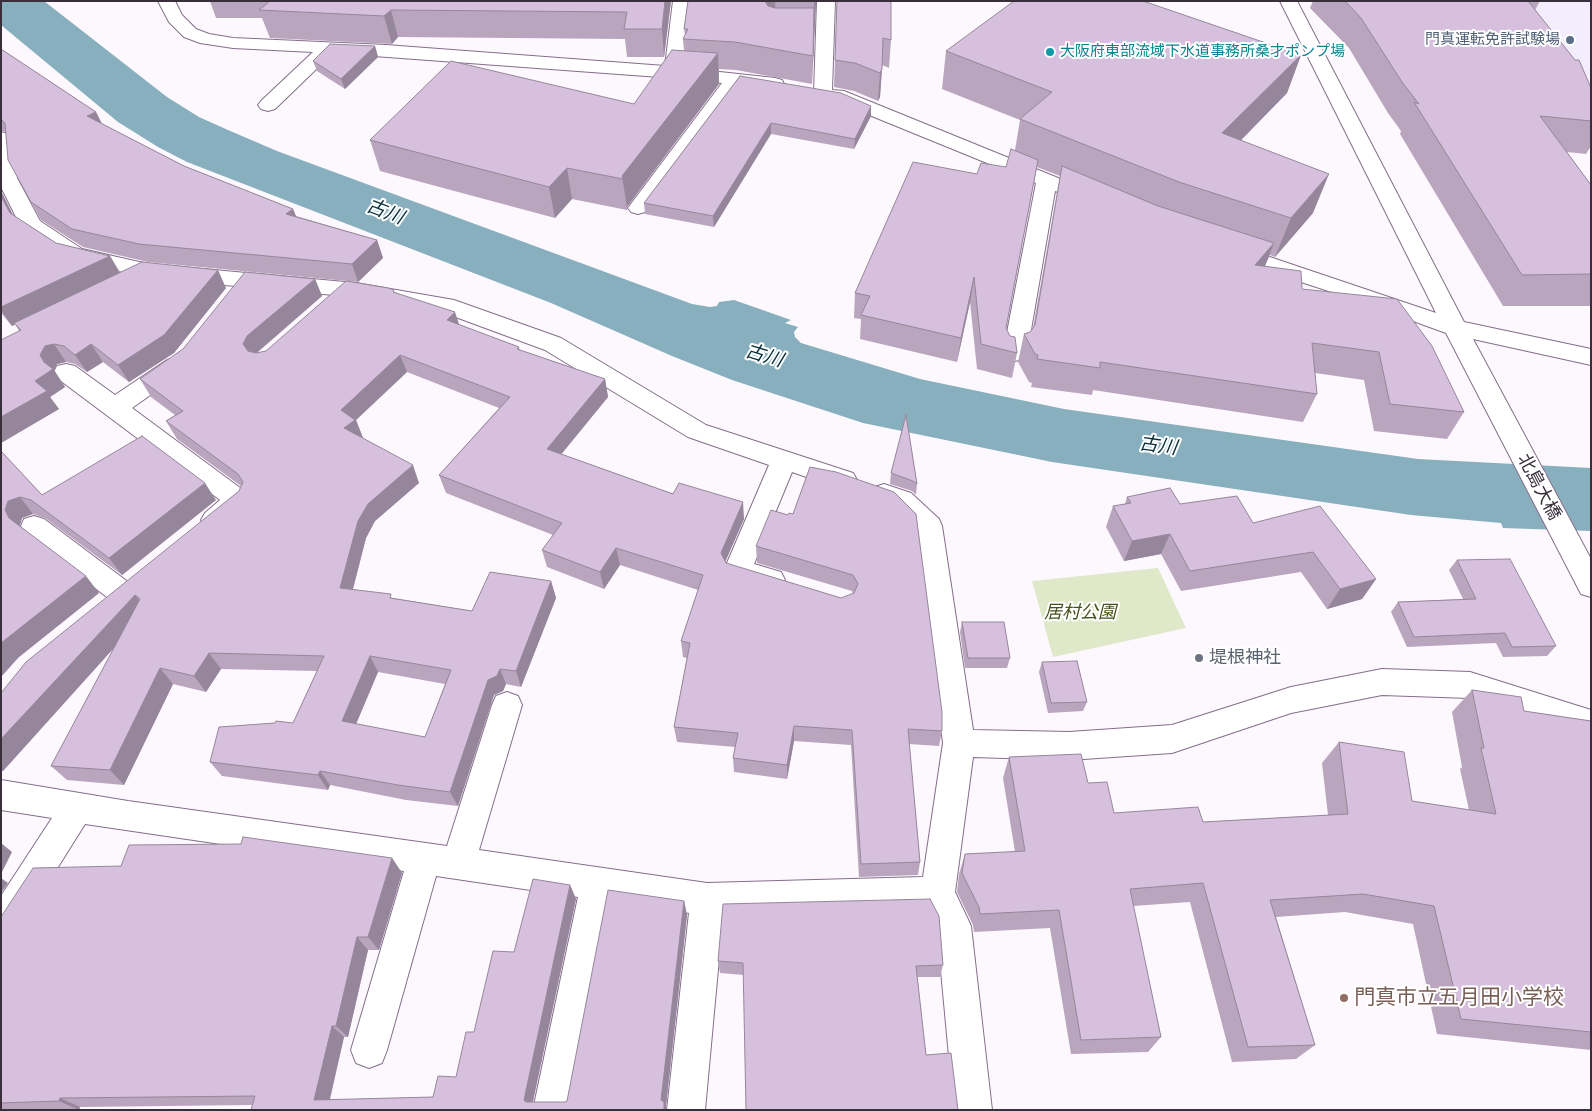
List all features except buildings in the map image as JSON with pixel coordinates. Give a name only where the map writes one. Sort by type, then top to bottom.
[{"type":"street","points":[[166,1],[175,18],[185,28],[206,40],[673,72],[736,78],[823,92],[846,97],[1108,205]]},
{"type":"street","points":[[673,72],[682,1]]},
{"type":"street","points":[[823,92],[826,1]]},
{"type":"street","name":"北島大橋","points":[[1288,1],[1486,388],[1591,586]]},
{"type":"street","points":[[805,28],[825,29]]},
{"type":"street","points":[[268,105],[329,47]]},
{"type":"street","points":[[638,208],[736,78]]},
{"type":"street","points":[[1,138],[4,142],[7,178],[31,225],[75,254],[148,272],[347,289],[446,305],[553,344],[697,431],[902,500],[929,526],[959,743],[938,893],[954,926],[973,1110]]},
{"type":"street","points":[[1015,353],[1047,180]]},
{"type":"street","points":[[1214,246],[1456,328],[1591,358]]},
{"type":"street","points":[[122,284],[148,272]]},
{"type":"street","points":[[229,302],[246,280]]},
{"type":"street","points":[[325,309],[347,289]]},
{"type":"street","points":[[114,408],[183,360],[189,353]]},
{"type":"street","points":[[66,372],[238,500],[192,538]]},
{"type":"street","points":[[784,460],[738,570],[794,587]]},
{"type":"street","points":[[34,526],[130,587],[99,612]]},
{"type":"street","points":[[959,743],[1069,746],[1172,739],[1291,700],[1382,682],[1470,686],[1591,724]]},
{"type":"street","points":[[458,864],[507,705]]},
{"type":"street","points":[[1,795],[77,808],[707,899],[938,893]]},
{"type":"street","points":[[1,931],[9,914],[77,808]]},
{"type":"street","points":[[369,1050],[424,859]]},
{"type":"street","points":[[552,1110],[598,883]]},
{"type":"street","points":[[686,1110],[707,899]]},
{"type":"shaded area","name":"門真運転免許試験場","points":[[1527,1],[1591,1],[1591,148],[1564,87]]},
{"type":"green space","name":"居村公園","points":[[1158,568],[1186,628],[1053,657],[1032,581]]},
{"type":"water","name":"古川","points":[[1,1],[44,1],[167,97],[199,117],[277,151],[692,304],[710,307],[717,306],[719,302],[734,300],[791,320],[785,323],[798,327],[794,332],[795,337],[801,343],[920,379],[1064,409],[1418,459],[1591,468],[1591,531],[1503,528],[1501,523],[1411,515],[1052,462],[863,423],[732,380],[551,303],[187,162],[158,147],[118,122],[1,25]]},
{"type":"place","name":"門真運転免許試験場","points":[[1570,40]]},
{"type":"place","name":"大阪府東部流域下水道事務所桑才ポンプ場","points":[[1050,52]]},
{"type":"place","name":"堤根神社","points":[[1199,658]]},
{"type":"place","name":"門真市立五月田小学校","points":[[1344,998]]}]
